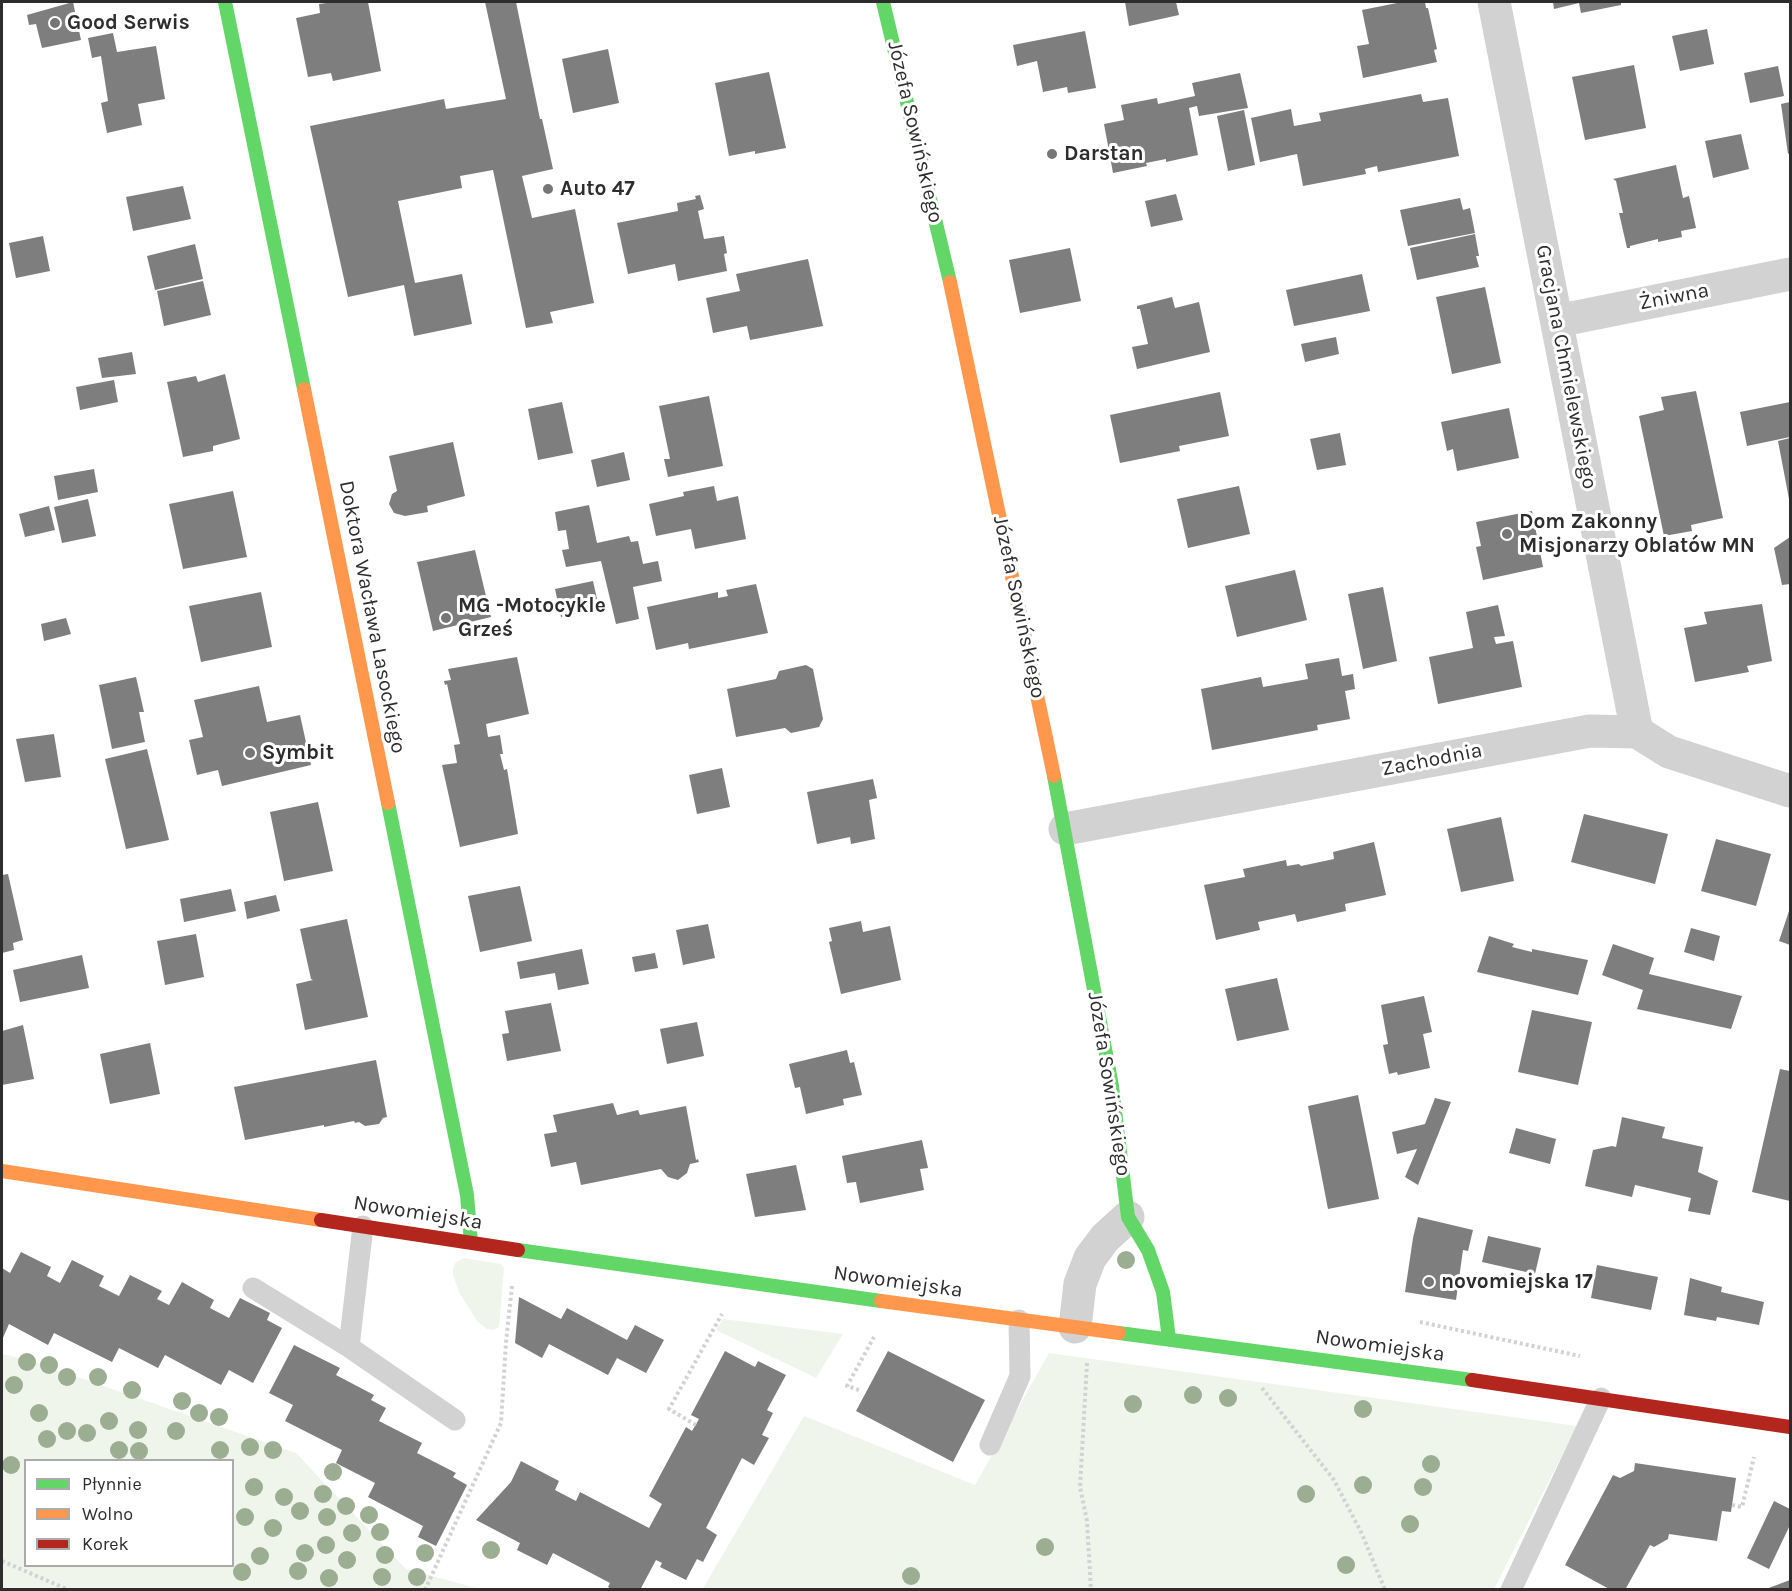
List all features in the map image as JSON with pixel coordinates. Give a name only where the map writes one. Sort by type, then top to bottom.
[{"type":"street","name":"Doktora Wacława Lasockiego","points":[[225,2],[465,1184],[471,1242]]},
{"type":"street","name":"Józefa Sowińskiego","points":[[883,2],[952,290],[1065,829],[1112,1086],[1128,1217],[1148,1250],[1163,1292],[1169,1339]]},
{"type":"street","name":"Gracjana Chmielewskiego","points":[[1494,2],[1637,732]]},
{"type":"street","name":"Żniwna","points":[[1557,321],[1791,274]]},
{"type":"street","name":"Zachodnia","points":[[1065,829],[1590,731],[1637,732]]},
{"type":"street","points":[[1637,732],[1669,752],[1791,791]]},
{"type":"street","name":"Nowomiejska","points":[[2,1171],[516,1250],[1019,1320],[1081,1339],[1169,1339],[1601,1398],[1791,1427]]},
{"type":"street","points":[[1081,1339],[1080,1284],[1090,1258],[1105,1238],[1128,1217]]},
{"type":"lane","points":[[349,1347],[363,1226]]},
{"type":"lane","points":[[253,1288],[349,1347],[455,1420]]},
{"type":"lane","points":[[990,1445],[1020,1376],[1019,1320]]},
{"type":"lane","points":[[1511,1590],[1601,1398]]},
{"type":"path","points":[[425,1590],[501,1424],[506,1342],[516,1250]]},
{"type":"path","points":[[696,1425],[669,1409],[724,1312]]},
{"type":"path","points":[[858,1390],[847,1386],[876,1334],[864,1332]]},
{"type":"path","points":[[1081,1339],[1080,1486],[1087,1521],[1091,1590]]},
{"type":"path","points":[[1260,1387],[1334,1480],[1362,1534],[1385,1590]]},
{"type":"path","points":[[1732,1505],[1742,1507],[1756,1452]]},
{"type":"path","points":[[2,1561],[69,1590]]},
{"type":"shaded area","points":[[464,1258],[501,1264],[504,1268],[499,1327],[493,1330],[487,1329],[478,1322],[460,1294],[453,1269],[455,1263]]},
{"type":"shaded area","points":[[723,1319],[843,1334],[816,1378],[716,1330]]},
{"type":"shaded area","points":[[1049,1353],[1577,1426],[1494,1589],[702,1590],[804,1416],[975,1485]]},
{"type":"shaded area","points":[[2,1354],[29,1360],[296,1453],[406,1569],[480,1589],[2,1589]]},
{"type":"building","points":[[73,2],[81,40],[42,48],[36,24],[29,25],[27,15]]},
{"type":"building","points":[[368,2],[381,71],[333,81],[331,73],[308,77],[296,18],[320,13],[319,4]]},
{"type":"building","points":[[485,2],[516,2],[540,119],[542,119],[553,169],[522,176],[532,218],[575,209],[594,303],[550,312],[553,323],[526,328],[493,170],[460,176],[462,188],[398,201],[415,283],[462,274],[472,324],[414,336],[404,285],[348,297],[310,126],[444,99],[446,109],[506,99]]},
{"type":"building","points":[[1125,2],[1176,2],[1179,15],[1129,26]]},
{"type":"building","points":[[1402,2],[1425,2],[1437,49],[1434,50],[1437,62],[1363,78],[1357,46],[1369,44],[1362,10]]},
{"type":"building","points":[[1553,2],[1621,2],[1621,5],[1581,13],[1579,3],[1554,9]]},
{"type":"building","points":[[1707,29],[1714,64],[1680,71],[1672,36]]},
{"type":"building","points":[[1085,31],[1096,88],[1068,93],[1067,87],[1043,92],[1037,61],[1017,66],[1013,45]]},
{"type":"building","points":[[113,33],[117,52],[156,46],[165,99],[138,104],[142,125],[107,133],[101,103],[108,101],[101,56],[92,58],[88,38]]},
{"type":"building","points":[[608,49],[619,103],[573,113],[562,59]]},
{"type":"building","points":[[1634,65],[1646,128],[1585,140],[1572,77]]},
{"type":"building","points":[[1778,66],[1784,96],[1750,103],[1744,73]]},
{"type":"building","points":[[769,72],[786,148],[729,156],[715,83]]},
{"type":"building","points":[[1240,73],[1248,108],[1199,116],[1197,106],[1189,108],[1198,155],[1166,162],[1166,159],[1146,163],[1147,166],[1113,173],[1104,124],[1124,120],[1121,105],[1157,98],[1158,104],[1195,96],[1192,83]]},
{"type":"building","points":[[1421,94],[1423,102],[1448,98],[1459,156],[1378,172],[1377,166],[1365,169],[1366,174],[1303,186],[1297,154],[1260,162],[1251,118],[1291,109],[1294,126],[1321,121],[1319,113]]},
{"type":"building","points":[[1790,102],[1790,153],[1788,154],[1781,104]]},
{"type":"building","points":[[1244,110],[1255,165],[1228,171],[1217,116]]},
{"type":"building","points":[[1741,134],[1749,169],[1713,178],[1705,141]]},
{"type":"building","points":[[1676,165],[1683,198],[1689,196],[1696,228],[1681,231],[1682,237],[1658,242],[1658,239],[1627,248],[1619,213],[1623,213],[1616,181],[1613,179]]},
{"type":"building","points":[[183,186],[191,219],[133,231],[126,197]]},
{"type":"building","points":[[1176,194],[1183,220],[1151,227],[1145,201]]},
{"type":"building","points":[[700,195],[704,209],[698,211],[704,239],[724,236],[727,271],[678,281],[675,264],[628,274],[617,223],[678,211],[677,203],[696,199],[695,196]]},
{"type":"building","points":[[1460,198],[1463,210],[1470,208],[1475,233],[1408,246],[1400,210]]},
{"type":"building","points":[[1475,234],[1479,267],[1417,280],[1410,248]]},
{"type":"building","points":[[43,236],[50,271],[16,278],[9,243]]},
{"type":"building","points":[[195,244],[203,279],[155,290],[147,256]]},
{"type":"building","points":[[1070,248],[1081,301],[1020,313],[1009,260]]},
{"type":"building","points":[[808,259],[823,326],[750,340],[747,326],[713,333],[706,298],[740,291],[736,274]]},
{"type":"building","points":[[1362,274],[1370,311],[1294,326],[1286,290]]},
{"type":"building","points":[[203,281],[211,315],[164,326],[157,291]]},
{"type":"building","points":[[1485,287],[1501,363],[1452,374],[1436,297]]},
{"type":"building","points":[[1172,297],[1175,308],[1199,302],[1210,352],[1137,369],[1132,347],[1148,344],[1140,309],[1137,309],[1137,306]]},
{"type":"building","points":[[1336,337],[1339,354],[1305,362],[1301,344]]},
{"type":"building","points":[[132,352],[136,374],[102,378],[98,358]]},
{"type":"building","points":[[225,374],[240,439],[213,446],[213,451],[183,457],[167,382],[196,376],[198,382]]},
{"type":"building","points":[[114,380],[118,402],[80,410],[76,387]]},
{"type":"building","points":[[1696,391],[1723,518],[1691,525],[1692,531],[1664,536],[1639,416],[1664,410],[1661,397]]},
{"type":"building","points":[[1220,392],[1229,436],[1179,446],[1180,451],[1120,463],[1110,415]]},
{"type":"building","points":[[709,396],[723,466],[668,477],[664,459],[670,459],[659,406]]},
{"type":"building","points":[[562,402],[573,453],[538,460],[528,409]]},
{"type":"building","points":[[1790,402],[1790,437],[1747,446],[1740,412]]},
{"type":"building","points":[[1509,408],[1519,458],[1457,471],[1453,449],[1447,451],[1441,422]]},
{"type":"building","points":[[1340,433],[1346,465],[1317,470],[1310,439]]},
{"type":"building","points":[[1790,438],[1790,499],[1789,499],[1778,441]]},
{"type":"building","points":[[453,442],[465,496],[427,506],[428,512],[405,516],[394,513],[389,504],[392,494],[397,491],[389,456]]},
{"type":"building","points":[[624,452],[630,480],[597,487],[591,460]]},
{"type":"building","points":[[94,469],[98,492],[58,500],[54,476]]},
{"type":"building","points":[[714,486],[717,501],[738,496],[746,539],[695,549],[691,529],[656,536],[649,504],[684,496],[683,492]]},
{"type":"building","points":[[1239,486],[1250,534],[1188,548],[1177,499]]},
{"type":"building","points":[[233,491],[247,557],[183,569],[169,504]]},
{"type":"building","points":[[88,499],[96,536],[62,543],[54,507]]},
{"type":"building","points":[[589,505],[597,543],[629,536],[631,542],[638,541],[643,564],[658,561],[662,581],[633,587],[639,619],[616,624],[601,561],[566,567],[562,550],[569,549],[566,530],[558,531],[555,512]]},
{"type":"building","points":[[49,506],[55,530],[25,537],[19,514]]},
{"type":"building","name":"Dom Zakonny Misjonarzy Oblatów MN","points":[[1532,511],[1543,567],[1483,580],[1476,547],[1481,546],[1476,522]]},
{"type":"building","points":[[1790,537],[1790,584],[1782,585],[1774,548]]},
{"type":"building","points":[[475,550],[491,617],[433,631],[417,562]]},
{"type":"building","points":[[1295,570],[1307,620],[1237,637],[1225,586]]},
{"type":"building","points":[[593,581],[599,608],[561,617],[555,589]]},
{"type":"building","points":[[756,584],[768,633],[689,649],[688,643],[656,650],[647,607],[718,592],[718,598],[728,596],[726,590]]},
{"type":"building","points":[[1383,587],[1397,661],[1363,669],[1348,594]]},
{"type":"building","points":[[261,592],[272,647],[201,662],[189,606]]},
{"type":"building","points":[[1762,604],[1772,661],[1747,666],[1749,672],[1695,682],[1684,628],[1707,624],[1704,612]]},
{"type":"building","points":[[1498,605],[1505,636],[1494,637],[1496,644],[1513,641],[1522,687],[1438,704],[1429,657],[1473,648],[1466,612]]},
{"type":"building","points":[[66,618],[71,634],[44,641],[41,624]]},
{"type":"building","points":[[517,657],[529,714],[486,724],[488,737],[500,735],[503,754],[500,754],[504,770],[507,769],[518,834],[460,847],[442,765],[457,763],[454,745],[460,744],[447,684],[445,685],[444,681],[451,680],[448,669]]},
{"type":"building","points":[[1339,658],[1342,676],[1353,674],[1355,689],[1345,691],[1350,719],[1317,725],[1318,730],[1212,750],[1201,689],[1261,677],[1263,687],[1308,679],[1305,664]]},
{"type":"building","points":[[806,665],[813,669],[823,719],[819,727],[791,733],[785,728],[736,737],[727,689],[776,679],[779,671]]},
{"type":"building","points":[[136,677],[144,712],[139,712],[145,742],[112,749],[99,685]]},
{"type":"building","name":"Symbit","points":[[259,686],[267,722],[300,715],[311,765],[222,786],[218,770],[197,775],[189,740],[203,737],[194,700]]},
{"type":"building","points":[[54,734],[61,777],[25,782],[16,739]]},
{"type":"building","points":[[147,749],[169,840],[126,849],[105,759]]},
{"type":"building","points":[[722,768],[730,807],[697,814],[689,775]]},
{"type":"building","points":[[873,779],[877,798],[869,800],[875,839],[851,844],[850,837],[817,844],[807,792]]},
{"type":"building","points":[[318,802],[333,871],[284,881],[270,812]]},
{"type":"building","points":[[1584,814],[1668,834],[1655,884],[1571,862]]},
{"type":"building","points":[[1501,817],[1514,881],[1461,892],[1447,829]]},
{"type":"building","points":[[1716,839],[1771,854],[1756,906],[1701,891]]},
{"type":"building","points":[[1374,842],[1386,895],[1345,904],[1346,911],[1297,922],[1295,914],[1258,922],[1260,930],[1216,940],[1204,885],[1245,877],[1243,869],[1286,860],[1287,866],[1299,864],[1301,866],[1334,859],[1333,852]]},
{"type":"building","points":[[8,874],[23,940],[13,943],[14,950],[2,953],[2,875]]},
{"type":"building","points":[[520,886],[532,941],[480,952],[468,896]]},
{"type":"building","points":[[231,889],[236,911],[184,922],[180,899]]},
{"type":"building","points":[[276,895],[280,911],[247,919],[244,902]]},
{"type":"building","points":[[1790,908],[1790,945],[1779,941]]},
{"type":"building","points":[[347,919],[368,1017],[305,1030],[296,984],[313,980],[300,929]]},
{"type":"building","points":[[861,921],[863,932],[890,926],[901,980],[841,994],[829,942],[832,941],[829,928]]},
{"type":"building","points":[[708,924],[715,958],[683,965],[676,930]]},
{"type":"building","points":[[1691,928],[1720,936],[1714,961],[1684,952]]},
{"type":"building","points":[[196,934],[204,977],[165,985],[157,941]]},
{"type":"building","points":[[1489,936],[1514,944],[1512,947],[1532,952],[1532,949],[1588,960],[1578,995],[1477,972]]},
{"type":"building","points":[[1613,944],[1654,958],[1649,974],[1742,996],[1731,1029],[1637,1009],[1643,990],[1602,975]]},
{"type":"building","points":[[582,949],[589,984],[558,990],[555,973],[520,979],[517,962]]},
{"type":"building","points":[[655,953],[658,968],[635,972],[632,957]]},
{"type":"building","points":[[82,955],[89,988],[20,1002],[13,970]]},
{"type":"building","points":[[1277,978],[1289,1030],[1237,1041],[1225,989]]},
{"type":"building","points":[[1424,996],[1432,1032],[1423,1034],[1430,1068],[1398,1075],[1397,1072],[1389,1074],[1383,1045],[1388,1044],[1381,1005]]},
{"type":"building","points":[[551,1003],[561,1051],[507,1061],[502,1034],[509,1033],[505,1011]]},
{"type":"building","points":[[1532,1010],[1592,1022],[1578,1085],[1518,1072]]},
{"type":"building","points":[[697,1022],[704,1056],[667,1064],[660,1029]]},
{"type":"building","points":[[23,1025],[34,1079],[2,1085],[2,1031]]},
{"type":"building","points":[[150,1043],[160,1094],[110,1104],[100,1054]]},
{"type":"building","points":[[847,1050],[850,1063],[854,1062],[862,1095],[843,1099],[844,1105],[806,1114],[800,1087],[795,1088],[789,1064]]},
{"type":"building","points":[[376,1060],[387,1117],[383,1118],[379,1124],[365,1126],[354,1121],[245,1140],[234,1087]]},
{"type":"building","points":[[1780,1069],[1790,1071],[1790,1201],[1752,1192]]},
{"type":"building","points":[[1358,1095],[1379,1199],[1328,1209],[1308,1106]]},
{"type":"building","points":[[1435,1098],[1451,1102],[1418,1185],[1405,1177],[1417,1149],[1397,1154],[1392,1132],[1425,1124]]},
{"type":"building","points":[[613,1103],[617,1115],[638,1110],[640,1115],[686,1106],[696,1160],[698,1159],[699,1162],[690,1164],[687,1173],[678,1180],[668,1177],[661,1169],[581,1185],[576,1162],[551,1167],[544,1134],[557,1132],[553,1115]]},
{"type":"building","points":[[1622,1117],[1665,1127],[1662,1138],[1703,1147],[1698,1172],[1718,1181],[1710,1215],[1688,1211],[1691,1198],[1635,1185],[1632,1197],[1585,1186],[1593,1150],[1616,1147]]},
{"type":"building","points":[[1516,1128],[1556,1139],[1550,1164],[1509,1153]]},
{"type":"building","points":[[922,1140],[928,1168],[920,1169],[924,1190],[860,1203],[856,1182],[847,1183],[842,1156]]},
{"type":"building","points":[[796,1165],[806,1210],[755,1217],[746,1174]]},
{"type":"building","points":[[1418,1217],[1473,1230],[1468,1251],[1463,1250],[1456,1300],[1405,1292]]},
{"type":"building","points":[[1488,1236],[1541,1248],[1535,1274],[1482,1262]]},
{"type":"building","points":[[21,1252],[51,1267],[47,1276],[60,1283],[72,1260],[104,1276],[99,1286],[119,1296],[130,1275],[162,1291],[157,1299],[169,1305],[182,1282],[214,1300],[210,1308],[229,1318],[240,1298],[270,1313],[267,1320],[282,1328],[253,1383],[229,1370],[221,1385],[165,1355],[158,1368],[119,1348],[112,1362],[54,1333],[48,1345],[9,1324],[2,1340],[2,1268],[10,1273]]},
{"type":"building","points":[[1597,1265],[1658,1277],[1651,1310],[1591,1298]]},
{"type":"building","points":[[1690,1278],[1722,1287],[1721,1292],[1764,1302],[1759,1325],[1717,1317],[1716,1321],[1684,1315]]},
{"type":"building","points":[[519,1297],[561,1319],[567,1308],[627,1340],[635,1325],[664,1340],[646,1373],[617,1358],[608,1375],[549,1344],[542,1358],[515,1343]]},
{"type":"building","points":[[294,1345],[340,1368],[336,1375],[374,1395],[371,1400],[386,1408],[379,1421],[422,1443],[417,1453],[456,1473],[453,1477],[467,1485],[436,1546],[418,1537],[423,1526],[368,1497],[375,1483],[336,1463],[342,1450],[285,1421],[293,1405],[269,1393]]},
{"type":"building","points":[[725,1351],[755,1367],[758,1361],[786,1375],[767,1410],[773,1413],[762,1435],[769,1438],[754,1465],[742,1458],[706,1528],[717,1535],[703,1562],[697,1559],[686,1580],[660,1567],[662,1563],[656,1560],[640,1590],[613,1590],[608,1587],[610,1583],[553,1553],[547,1565],[517,1550],[520,1543],[476,1520],[511,1482],[521,1461],[559,1481],[555,1490],[576,1501],[580,1492],[649,1528],[662,1504],[649,1496],[686,1427],[692,1431],[699,1419],[691,1415]]},
{"type":"building","points":[[888,1351],[985,1400],[953,1462],[856,1411]]},
{"type":"building","points":[[1635,1463],[1736,1478],[1731,1512],[1722,1511],[1717,1541],[1669,1534],[1668,1539],[1654,1547],[1650,1545],[1625,1590],[1611,1590],[1565,1565],[1613,1475],[1620,1478],[1634,1471]]},
{"type":"building","points":[[1774,1501],[1790,1509],[1790,1525],[1769,1569],[1747,1558]]},
{"type":"building","points":[[1790,1580],[1790,1590],[1766,1590],[1766,1589]]},
{"type":"traffic: fast","points":[[225,2],[304,389]]},
{"type":"traffic: fast","points":[[883,2],[950,282]]},
{"type":"traffic: fast","points":[[1054,776],[1112,1086],[1128,1217],[1148,1250],[1163,1292],[1169,1339]]},
{"type":"traffic: fast","points":[[388,803],[467,1195],[471,1242]]},
{"type":"traffic: fast","points":[[518,1250],[881,1301]]},
{"type":"traffic: fast","points":[[1119,1333],[1472,1380]]},
{"type":"traffic: slow","points":[[950,282],[1054,776]]},
{"type":"traffic: slow","points":[[304,389],[388,803]]},
{"type":"traffic: slow","points":[[2,1171],[321,1220]]},
{"type":"traffic: slow","points":[[881,1301],[1119,1333]]},
{"type":"traffic: jam","points":[[321,1220],[518,1250]]},
{"type":"traffic: jam","points":[[1472,1380],[1790,1427]]},
{"type":"place","name":"Good Serwis","points":[[55,23]]},
{"type":"place","name":"Darstan","points":[[1052,154]]},
{"type":"place","name":"Auto 47","points":[[548,189]]},
{"type":"place","name":"Dom Zakonny Misjonarzy Oblatów MN","points":[[1507,534]]},
{"type":"place","name":"MG -Motocykle Grześ","points":[[446,618]]},
{"type":"place","name":"Symbit","points":[[250,753]]},
{"type":"place","name":"novomiejska 17","points":[[1429,1282]]}]
